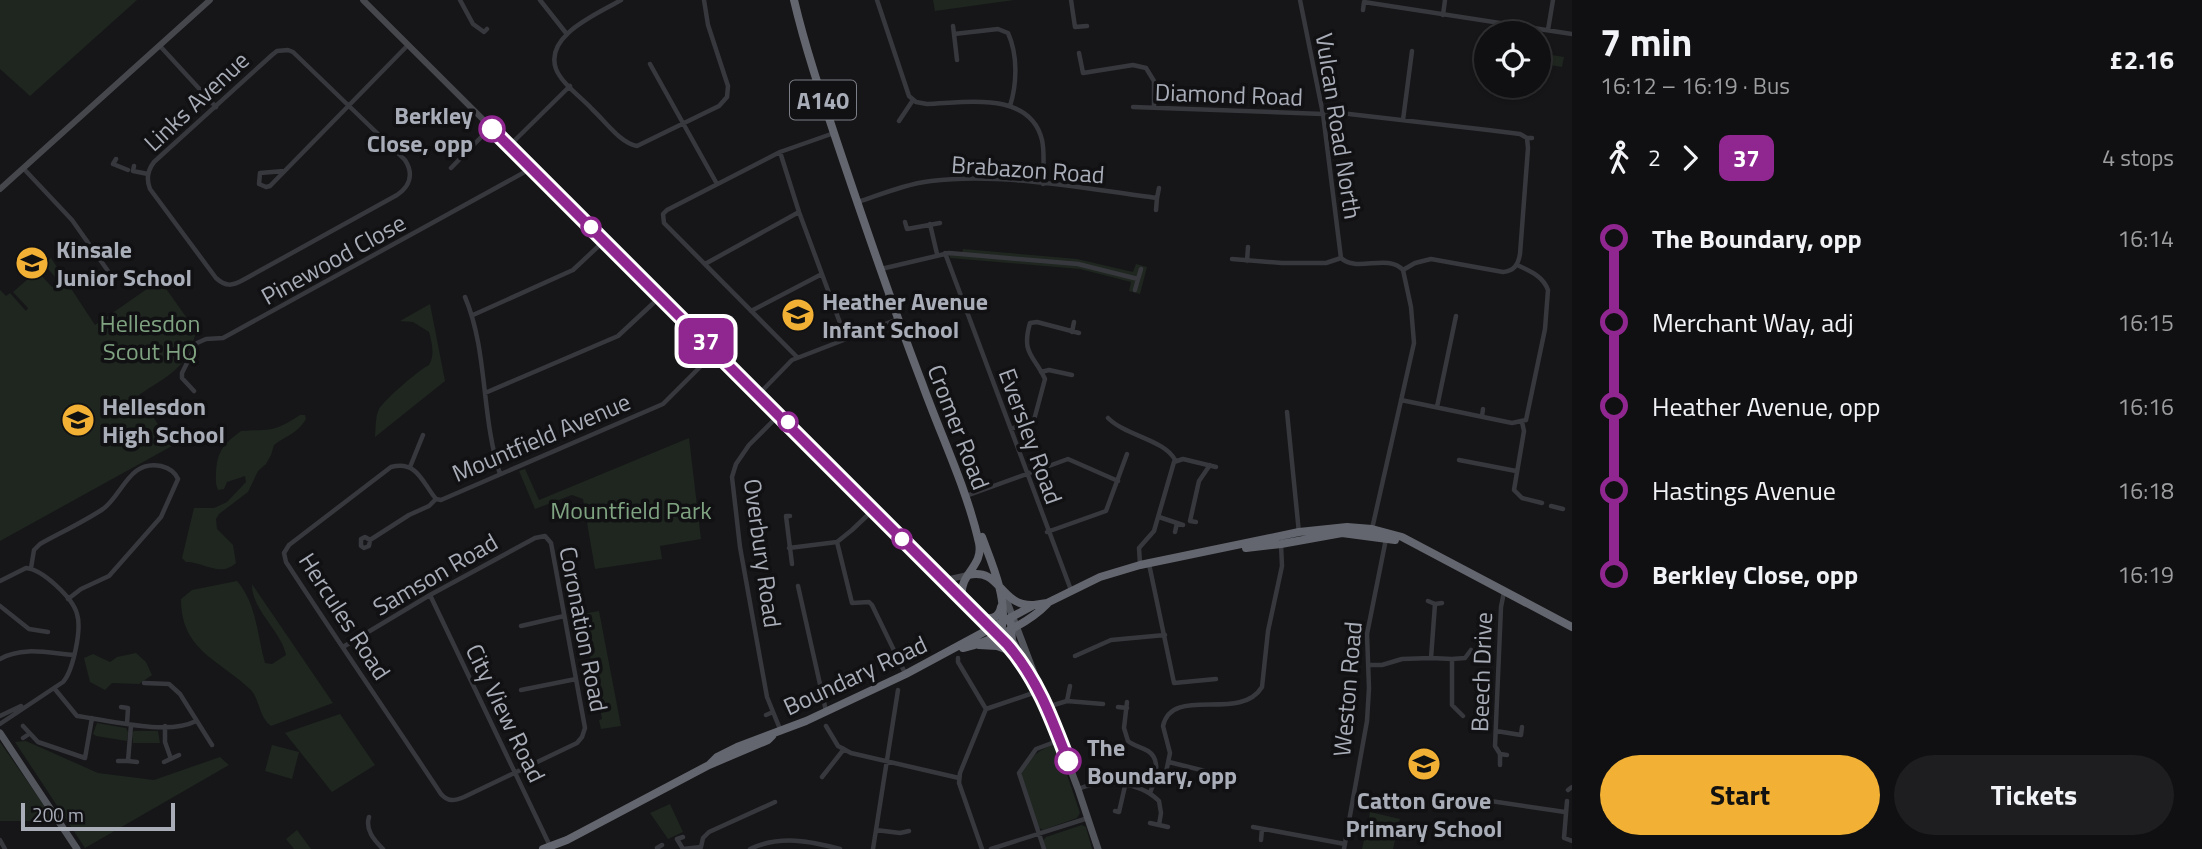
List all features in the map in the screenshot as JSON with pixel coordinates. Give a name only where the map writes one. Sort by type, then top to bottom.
[{"type":"highway","name":"Cromer Road","points":[[794,0],[803,38],[880,270],[969,509],[981,552],[968,575]]},
{"type":"highway","name":"Cromer Road","points":[[969,509],[980,531],[1003,597],[1007,625]]},
{"type":"highway","points":[[965,602],[979,616],[1007,625],[1070,590],[1100,577],[1145,564],[1280,540],[1335,527],[1371,532],[1410,542],[1572,627]]},
{"type":"highway","points":[[968,575],[985,574],[997,582]]},
{"type":"highway","name":"A140","points":[[965,602],[961,589],[968,575]]},
{"type":"highway","points":[[979,616],[989,619],[998,615],[1003,597],[1017,603],[1047,603]]},
{"type":"highway","points":[[1007,625],[1034,605]]},
{"type":"highway","name":"Boundary Road","points":[[956,654],[978,631],[979,616]]},
{"type":"highway","points":[[1007,625],[1017,654],[1027,669]]},
{"type":"highway","points":[[1007,625],[1012,641],[1040,691]]},
{"type":"highway","name":"Boundary Road","points":[[956,654],[1007,625]]},
{"type":"highway","name":"Boundary Road","points":[[547,848],[709,765],[729,750],[827,712],[906,674],[956,654],[1007,625]]},
{"type":"highway","points":[[976,645],[997,646],[1017,654]]},
{"type":"main road","name":"Cromer Road","points":[[1003,597],[1007,625]]},
{"type":"main road","points":[[1007,625],[1040,691],[1060,740],[1098,849]]},
{"type":"main road","points":[[0,733],[77,849]]},
{"type":"street","points":[[0,189],[210,0]]},
{"type":"street","points":[[363,0],[780,414],[965,602]]},
{"type":"street","points":[[460,0],[472,24],[486,32]]},
{"type":"street","points":[[540,0],[566,33]]},
{"type":"street","points":[[621,0],[566,33],[558,43],[554,60],[556,69],[570,86],[633,146],[643,145],[724,102],[728,91],[708,25],[704,0]]},
{"type":"street","points":[[877,0],[905,90],[913,100],[927,104],[993,102],[1010,106],[1030,120],[1040,134],[1043,145],[1043,184]]},
{"type":"street","points":[[1071,0],[1075,27],[1087,26]]},
{"type":"street","name":"Vulcan Road North","points":[[1300,0],[1323,113],[1341,258]]},
{"type":"street","points":[[1443,15],[1446,0]]},
{"type":"street","points":[[1550,21],[1553,0]]},
{"type":"street","points":[[1363,10],[1364,1],[1485,21]]},
{"type":"street","points":[[953,26],[957,60]]},
{"type":"street","points":[[954,34],[998,29],[1008,33],[1016,84],[1010,106]]},
{"type":"street","points":[[1551,30],[1572,34]]},
{"type":"street","points":[[284,171],[260,173],[259,184],[270,186],[408,44]]},
{"type":"street","points":[[160,46],[216,107]]},
{"type":"street","name":"Links Avenue","points":[[282,50],[293,52],[407,163],[411,176],[407,187],[385,202],[234,285],[223,284],[150,188],[148,174],[154,162],[216,107],[272,55],[282,50]]},
{"type":"street","points":[[1403,120],[1412,51]]},
{"type":"street","points":[[1079,53],[1083,76],[1133,65],[1146,68],[1154,80],[1154,107]]},
{"type":"street","points":[[650,64],[718,184]]},
{"type":"street","points":[[510,145],[570,86]]},
{"type":"street","points":[[899,121],[913,100]]},
{"type":"street","name":"Diamond Road","points":[[1133,107],[1323,113],[1520,134],[1530,138],[1517,265]]},
{"type":"street","points":[[451,168],[491,127]]},
{"type":"street","points":[[797,358],[664,223],[663,218],[667,210],[780,152],[834,133]]},
{"type":"street","points":[[780,152],[846,339]]},
{"type":"street","points":[[112,164],[148,174]]},
{"type":"street","points":[[23,168],[72,220],[108,271]]},
{"type":"street","name":"Pinewood Close","points":[[194,391],[182,378],[182,373],[197,343],[223,338],[532,168]]},
{"type":"street","name":"Brabazon Road","points":[[857,202],[909,186],[947,179],[1043,184],[1157,198]]},
{"type":"street","points":[[1156,209],[1158,188]]},
{"type":"street","points":[[705,264],[799,212]]},
{"type":"street","points":[[905,222],[908,236]]},
{"type":"street","points":[[907,229],[940,223]]},
{"type":"street","points":[[930,224],[937,254]]},
{"type":"street","points":[[473,314],[573,270],[604,240]]},
{"type":"street","points":[[1247,261],[1248,247]]},
{"type":"street","points":[[880,270],[945,253],[1081,265],[1138,279]]},
{"type":"street","name":"Eversley Road","points":[[945,253],[1070,590]]},
{"type":"street","points":[[1232,259],[1260,263],[1326,263],[1341,258],[1348,263],[1393,263],[1403,270],[1415,336],[1371,532]]},
{"type":"street","points":[[1401,400],[1512,423],[1522,422],[1528,415],[1537,373],[1545,329],[1548,290],[1536,275],[1517,265],[1513,270],[1503,272],[1431,259],[1415,263],[1403,270]]},
{"type":"street","points":[[1135,290],[1141,269]]},
{"type":"street","points":[[751,311],[822,274]]},
{"type":"street","points":[[485,393],[618,336],[661,296]]},
{"type":"street","points":[[465,297],[473,314],[500,474]]},
{"type":"street","points":[[1437,407],[1457,316]]},
{"type":"street","points":[[758,395],[782,369],[797,358],[898,319]]},
{"type":"street","points":[[1011,429],[1034,420],[1045,379],[1035,366],[1025,342],[1030,323],[1037,322],[1079,333]]},
{"type":"street","points":[[1072,332],[1074,322]]},
{"type":"street","name":"Mountfield Avenue","points":[[370,540],[409,515],[429,506],[436,499],[441,500],[663,404],[716,351]]},
{"type":"street","points":[[1041,372],[1049,370],[1072,375]]},
{"type":"street","points":[[1482,416],[1483,409]]},
{"type":"street","points":[[1287,412],[1300,536]]},
{"type":"street","name":"Overbury Road","points":[[777,733],[767,697],[740,547],[732,477],[736,464],[749,445],[780,414]]},
{"type":"street","points":[[1108,418],[1170,451],[1175,460],[1151,535],[1139,548],[1165,635],[1174,683],[1216,679]]},
{"type":"street","points":[[1522,422],[1524,431],[1514,484],[1516,493],[1522,498],[1542,503]]},
{"type":"street","points":[[423,435],[410,467],[420,474],[436,499]]},
{"type":"street","points":[[1047,532],[1106,511],[1127,454]]},
{"type":"street","points":[[1158,517],[1177,523],[1189,522],[1199,481],[1213,466],[1183,458],[1175,460]]},
{"type":"street","points":[[965,497],[1068,459],[1118,481]]},
{"type":"street","points":[[1459,460],[1475,460],[1516,471]]},
{"type":"street","points":[[32,568],[34,551],[40,544],[105,508],[124,482],[136,472],[150,465],[170,470],[178,479],[161,517],[109,576],[80,589],[68,599]]},
{"type":"street","name":"Hercules Road","points":[[410,467],[397,465],[384,471],[286,549],[286,562],[445,798],[455,801],[515,772]]},
{"type":"street","points":[[1551,506],[1563,509]]},
{"type":"street","points":[[789,548],[837,542],[873,510]]},
{"type":"street","points":[[785,516],[792,564]]},
{"type":"street","points":[[1175,532],[1177,523]]},
{"type":"street","name":"Samson Road","points":[[343,647],[430,595],[535,538],[545,536]]},
{"type":"street","name":"Coronation Road","points":[[515,772],[577,743],[585,728],[551,543],[545,536]]},
{"type":"street","name":"Weston Road","points":[[1345,846],[1367,721],[1367,634],[1387,536]]},
{"type":"street","points":[[1165,778],[1169,745],[1163,733],[1163,726],[1169,713],[1181,707],[1245,703],[1262,688],[1268,631],[1282,566],[1280,540]]},
{"type":"street","points":[[837,542],[853,610]]},
{"type":"street","points":[[0,580],[15,571],[32,568],[43,573],[68,599],[78,614],[69,675],[0,724]]},
{"type":"street","points":[[933,569],[945,578],[968,575]]},
{"type":"street","points":[[799,586],[827,712]]},
{"type":"street","name":"Beech Drive","points":[[1500,765],[1496,731],[1504,591]]},
{"type":"street","name":"City View Road","points":[[430,595],[515,772],[547,848]]},
{"type":"street","points":[[1428,601],[1442,603]]},
{"type":"street","points":[[852,603],[869,602],[872,605],[906,674]]},
{"type":"street","points":[[1431,658],[1435,604]]},
{"type":"street","points":[[0,606],[29,629],[48,632]]},
{"type":"street","points":[[521,626],[564,616]]},
{"type":"street","points":[[1075,656],[1111,639],[1165,635]]},
{"type":"street","points":[[0,659],[11,652],[21,650],[74,655]]},
{"type":"street","points":[[1369,665],[1382,665],[1402,659],[1465,658],[1471,650]]},
{"type":"street","points":[[956,654],[986,709]]},
{"type":"street","points":[[1452,659],[1452,705],[1463,716]]},
{"type":"street","points":[[522,690],[576,679]]},
{"type":"street","points":[[144,683],[158,681],[169,684],[180,694],[212,745]]},
{"type":"street","points":[[1068,701],[1069,686]]},
{"type":"street","points":[[54,688],[77,716],[129,725],[181,727],[196,721]]},
{"type":"street","points":[[873,849],[892,706],[898,690]]},
{"type":"street","points":[[986,709],[1040,691]]},
{"type":"street","points":[[1046,707],[1068,701],[1102,704]]},
{"type":"street","points":[[0,716],[31,702]]},
{"type":"street","points":[[1118,707],[1127,705],[1124,728],[1128,741],[1152,753],[1155,760],[1155,781],[1150,793]]},
{"type":"street","points":[[121,707],[128,708],[128,761]]},
{"type":"street","points":[[982,849],[959,778],[986,709]]},
{"type":"street","points":[[766,715],[773,712]]},
{"type":"street","points":[[23,726],[38,743],[85,758],[92,718]]},
{"type":"street","points":[[165,726],[165,743],[171,759]]},
{"type":"street","points":[[826,726],[838,746],[844,750],[886,763],[959,778]]},
{"type":"street","points":[[1496,731],[1524,735],[1522,727]]},
{"type":"street","points":[[23,738],[29,734]]},
{"type":"street","points":[[1044,849],[1019,773],[1036,749],[1060,740]]},
{"type":"street","points":[[822,777],[844,750]]},
{"type":"street","name":"Beech Drive","points":[[1500,754],[1507,755]]},
{"type":"street","points":[[164,762],[179,755]]},
{"type":"street","points":[[118,761],[137,762]]},
{"type":"street","points":[[1169,762],[1233,778]]},
{"type":"street","points":[[1078,789],[1097,782],[1150,793],[1161,807],[1159,825]]},
{"type":"street","points":[[1120,812],[1125,786]]},
{"type":"street","points":[[1477,799],[1565,812]]},
{"type":"street","points":[[1567,801],[1564,838],[1572,841]]},
{"type":"street","points":[[678,839],[683,849],[703,848],[704,838],[709,832],[775,802]]},
{"type":"street","points":[[369,817],[369,831],[383,849]]},
{"type":"street","points":[[991,849],[1088,818]]},
{"type":"street","points":[[1150,823],[1168,827]]},
{"type":"street","points":[[1253,827],[1345,846]]},
{"type":"street","points":[[1261,840],[1262,829]]},
{"type":"street","points":[[876,830],[900,834],[909,831]]},
{"type":"street","points":[[0,840],[5,849]]},
{"type":"street","points":[[750,849],[784,840],[840,849]]},
{"type":"green space","points":[[0,0],[137,0],[30,96],[0,69]]},
{"type":"green space","points":[[933,0],[1014,0],[935,11]]},
{"type":"green space","points":[[1551,55],[1564,57],[1562,67],[1551,65]]},
{"type":"green space","points":[[963,249],[1077,259],[1133,272],[1136,264],[1147,267],[1140,294],[1129,291],[1131,282],[1080,269],[950,258],[949,253],[962,254]]},
{"type":"green space","name":"Hellesdon High School","points":[[51,258],[95,325],[160,280],[196,331],[182,363],[139,395],[172,446],[0,541],[0,290],[6,296],[10,293],[26,311],[28,308],[13,292],[37,271],[52,287],[60,283],[44,264]]},
{"type":"green space","points":[[430,304],[445,381],[375,437],[379,409],[394,392],[431,361],[429,332],[413,322],[400,321]]},
{"type":"green space","points":[[305,415],[303,424],[274,445],[271,455],[258,471],[248,492],[216,519],[217,529],[233,545],[236,563],[224,569],[217,569],[186,562],[182,558],[194,508],[214,508],[227,502],[246,482],[245,476],[227,482],[224,489],[218,490],[217,466],[225,444],[241,431],[272,429]]},
{"type":"green space","name":"Mountfield Park","points":[[689,438],[701,539],[660,546],[662,559],[595,569],[583,499],[572,495],[535,509],[519,471],[525,469],[539,500]]},
{"type":"green space","points":[[237,581],[253,610],[265,663],[272,664],[286,655],[279,638],[256,602],[252,584],[333,703],[271,726],[264,718],[250,689],[194,642],[187,630],[181,599],[192,590]]},
{"type":"green space","points":[[599,611],[621,726],[601,729],[599,720],[602,719],[582,614]]},
{"type":"green space","points":[[136,653],[146,662],[152,675],[139,684],[112,683],[105,690],[90,682],[84,658],[93,654],[110,662],[117,657]]},
{"type":"green space","points":[[340,714],[375,765],[332,792],[285,733]]},
{"type":"green space","points":[[97,723],[126,728],[127,741],[96,736],[93,734]]},
{"type":"green space","points":[[134,731],[158,731],[160,743],[133,743]]},
{"type":"green space","points":[[26,741],[98,773],[154,780],[220,757],[229,765],[85,848],[15,742]]},
{"type":"green space","points":[[0,742],[55,821],[0,821]]},
{"type":"green space","points":[[1054,744],[1057,745],[1080,813],[1077,818],[1043,830],[1038,827],[1021,777],[1028,761]]},
{"type":"green space","points":[[272,745],[299,752],[292,779],[265,771]]},
{"type":"green space","points":[[670,804],[683,832],[668,839],[650,813]]},
{"type":"green space","points":[[1370,812],[1400,819],[1393,849],[1362,849]]},
{"type":"green space","points":[[1082,825],[1086,827],[1092,849],[1046,849],[1043,841],[1046,837]]},
{"type":"green space","points":[[297,830],[311,849],[294,849],[286,839]]},
{"type":"bus line","name":"37","points":[[492,129],[780,414],[1017,654],[1040,691],[1068,761]]},
{"type":"place","name":"Berkley Close, opp","points":[[492,129]]},
{"type":"place","name":"Kinsale Junior School","points":[[32,263]]},
{"type":"place","name":"Heather Avenue Infant School","points":[[798,315]]},
{"type":"place","name":"Hellesdon High School","points":[[78,420]]},
{"type":"place","name":"The Boundary, opp","points":[[1068,761]]},
{"type":"place","name":"Catton Grove Primary School","points":[[1424,764]]},
{"type":"park label","name":"Hellesdon Scout HQ","points":[[150,337]]}]
